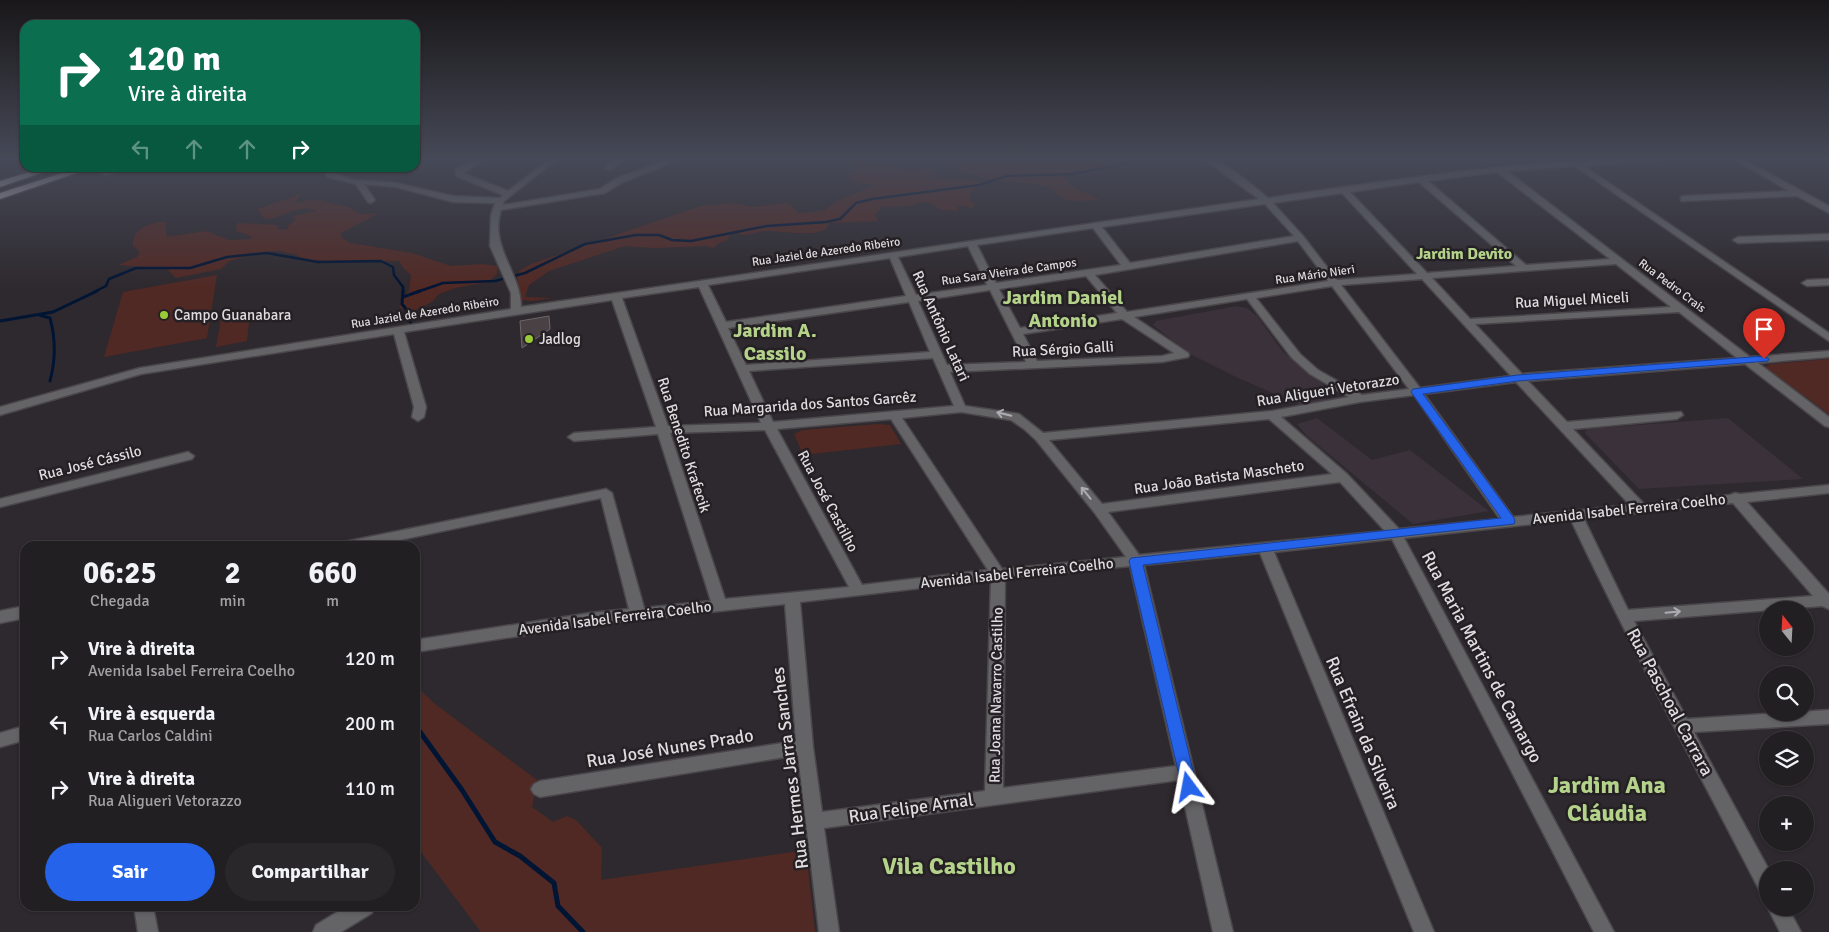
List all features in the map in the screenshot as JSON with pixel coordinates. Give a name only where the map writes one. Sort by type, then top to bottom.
[{"type":"street","points":[[476,201],[499,204],[519,201]]},
{"type":"street","points":[[502,201],[495,215],[496,246],[516,293],[516,311]]},
{"type":"street","name":"Rua Jaziel de Azeredo Ribeiro","points":[[0,411],[140,371],[398,329],[702,283],[1272,201]]},
{"type":"street","points":[[1355,201],[1640,508]]},
{"type":"street","points":[[1447,201],[1524,268]]},
{"type":"street","name":"Rua Pedro Crais","points":[[1541,201],[1829,423]]},
{"type":"street","points":[[1631,201],[1829,338]]},
{"type":"street","points":[[1813,201],[1829,210]]},
{"type":"street","points":[[1268,202],[1300,238],[1416,392],[1509,521]]},
{"type":"street","points":[[1097,226],[1127,266]]},
{"type":"street","points":[[1738,240],[1829,237]]},
{"type":"street","name":"Rua Sara Vieira de Campos","points":[[722,326],[1088,273],[1300,238]]},
{"type":"street","points":[[972,243],[1034,365]]},
{"type":"street","name":"Rua Antônio Latari","points":[[893,255],[961,409]]},
{"type":"street","name":"Rua Mário Nieri","points":[[1017,332],[1334,284],[1422,275],[1618,261]]},
{"type":"street","points":[[1088,273],[1125,316]]},
{"type":"street","points":[[1806,283],[1829,282]]},
{"type":"street","name":"Rua José Castilho","points":[[702,283],[769,426],[858,591]]},
{"type":"street","name":"Rua Benedito Krafecik","points":[[616,296],[663,430],[720,606]]},
{"type":"street","points":[[1250,297],[1296,356],[1314,372],[1360,399]]},
{"type":"street","name":"Rua Miguel Miceli","points":[[1465,322],[1680,309]]},
{"type":"street","name":"Rua Sérgio Galli","points":[[943,369],[1162,359],[1184,355],[1125,316]]},
{"type":"street","points":[[398,329],[420,407],[418,417]]},
{"type":"street","name":"Rua Aligueri Vetorazzo","points":[[1040,436],[1272,415],[1360,399],[1518,378],[1829,354]]},
{"type":"street","points":[[743,368],[936,355]]},
{"type":"street","name":"Rua Margarida dos Santos Garcêz","points":[[574,437],[663,430],[769,426],[961,409],[990,411],[1015,417],[1040,436],[1099,509],[1136,561]]},
{"type":"street","points":[[894,414],[998,574]]},
{"type":"street","name":"Rua Maria Martins de Camargo","points":[[1272,415],[1343,477],[1395,533],[1604,932]]},
{"type":"street","points":[[1563,426],[1677,415]]},
{"type":"street","name":"Rua José Cássilo","points":[[0,502],[188,456]]},
{"type":"street","name":"Rua João Batista Mascheto","points":[[1099,509],[1343,477]]},
{"type":"street","name":"Avenida Isabel Ferreira Coelho","points":[[420,645],[590,619],[858,591],[998,574],[1265,548],[1509,521],[1576,516],[1829,488]]},
{"type":"street","points":[[377,541],[606,493],[638,614]]},
{"type":"street","points":[[1735,497],[1828,602]]},
{"type":"street","name":"Rua Paschoal Carrara","points":[[1576,516],[1624,616],[1759,870]]},
{"type":"street","name":"Rua Efrain da Silveira","points":[[1265,548],[1424,932]]},
{"type":"street","points":[[1136,561],[1222,932]]},
{"type":"street","name":"Rua Joana Navarro Castilho","points":[[994,797],[998,574]]},
{"type":"street","name":"Rua Hermes Jarra Sanches","points":[[792,598],[805,746],[829,932]]},
{"type":"street","points":[[1624,616],[1828,602]]},
{"type":"street","points":[[0,617],[20,613]]},
{"type":"street","points":[[1682,726],[1829,717]]},
{"type":"street","points":[[0,740],[20,734]]},
{"type":"street","name":"Rua José Nunes Prado","points":[[540,789],[805,746]]},
{"type":"street","name":"Rua Felipe Arnal","points":[[816,821],[1185,772]]},
{"type":"street","points":[[144,911],[148,932]]},
{"type":"street","points":[[322,932],[357,911]]},
{"type":"street","points":[[1782,916],[1791,932]]},
{"type":"shaded area","points":[[279,201],[296,201],[295,203],[326,201],[351,208],[359,214],[379,213],[341,233],[342,238],[350,243],[412,253],[451,266],[483,264],[497,266],[497,274],[488,282],[455,288],[439,294],[432,302],[415,310],[400,308],[401,299],[409,291],[411,275],[399,261],[333,262],[302,259],[295,254],[279,251],[262,252],[229,261],[221,269],[176,278],[167,269],[118,265],[137,257],[140,252],[133,246],[135,235],[138,231],[154,223],[165,222],[167,237],[206,231],[229,240],[250,239],[252,237],[237,231],[236,225],[238,223],[276,225],[280,230],[288,229],[288,226],[296,219],[293,216],[316,211],[298,209],[268,219],[264,218],[257,209]]},
{"type":"shaded area","points":[[972,201],[974,205],[973,208],[957,205],[957,211],[941,210],[930,203],[921,202],[911,206],[882,207],[875,214],[877,221],[829,223],[826,229],[812,233],[764,231],[744,235],[732,233],[727,240],[717,244],[714,248],[707,246],[654,248],[625,246],[549,271],[529,285],[525,297],[552,298],[533,301],[522,300],[517,283],[519,271],[531,264],[701,206],[734,203],[753,207],[786,203],[791,205],[798,213],[824,211],[835,202]]},
{"type":"shaded area","name":"Campo Guanabara","points":[[217,275],[207,338],[104,357],[123,292]]},
{"type":"shaded area","points":[[1237,306],[1247,308],[1257,316],[1283,352],[1323,384],[1327,394],[1325,401],[1302,406],[1236,377],[1188,353],[1153,325],[1156,321]]},
{"type":"shaded area","points":[[250,313],[247,341],[216,347],[221,319]]},
{"type":"shaded area","points":[[1829,359],[1829,414],[1765,367],[1772,364]]},
{"type":"shaded area","points":[[1317,418],[1372,460],[1410,450],[1489,511],[1413,524],[1307,436],[1297,424]]},
{"type":"shaded area","points":[[1728,418],[1803,479],[1639,489],[1585,433],[1587,429]]},
{"type":"shaded area","points":[[878,424],[890,425],[901,444],[803,455],[794,434],[802,430]]},
{"type":"shaded area","points":[[420,690],[435,704],[537,780],[532,807],[553,822],[567,816],[576,820],[602,848],[601,880],[806,850],[815,932],[481,932],[420,851]]},
{"type":"building","name":"Jadlog","points":[[549,316],[550,329],[522,348],[520,321]]},
{"type":"waterway","points":[[417,292],[443,283],[495,281],[525,273],[585,244],[636,235],[659,235],[672,240],[691,241],[767,226],[826,222],[840,219],[856,203],[862,201]]},
{"type":"waterway","points":[[94,292],[106,286],[109,279],[136,268],[190,268],[227,257],[267,253],[318,262],[381,261],[393,267],[394,275],[403,287],[403,291]]},
{"type":"waterway","points":[[0,321],[53,312],[97,291]]},
{"type":"waterway","points":[[403,291],[402,304],[406,309],[411,324]]},
{"type":"waterway","points":[[403,297],[420,291]]},
{"type":"waterway","points":[[39,315],[50,318],[53,334],[54,357],[50,381]]},
{"type":"waterway","points":[[420,732],[462,790],[495,842],[520,856],[554,883],[558,906],[583,932]]},
{"type":"place","name":"Campo Guanabara","points":[[164,315]]},
{"type":"place","name":"Jadlog","points":[[529,339]]},
{"type":"district","name":"Jardim Devito","points":[[1464,254]]},
{"type":"district","name":"Jardim Daniel Antonio","points":[[1063,308]]},
{"type":"district","name":"Jardim A. Cassilo","points":[[775,342]]},
{"type":"district","name":"Jardim Ana Cláudia","points":[[1607,799]]},
{"type":"district","name":"Vila Castilho","points":[[949,866]]},
{"type":"route","points":[[1189,787],[1136,561],[1509,521],[1416,392],[1518,378],[1764,359]]}]
